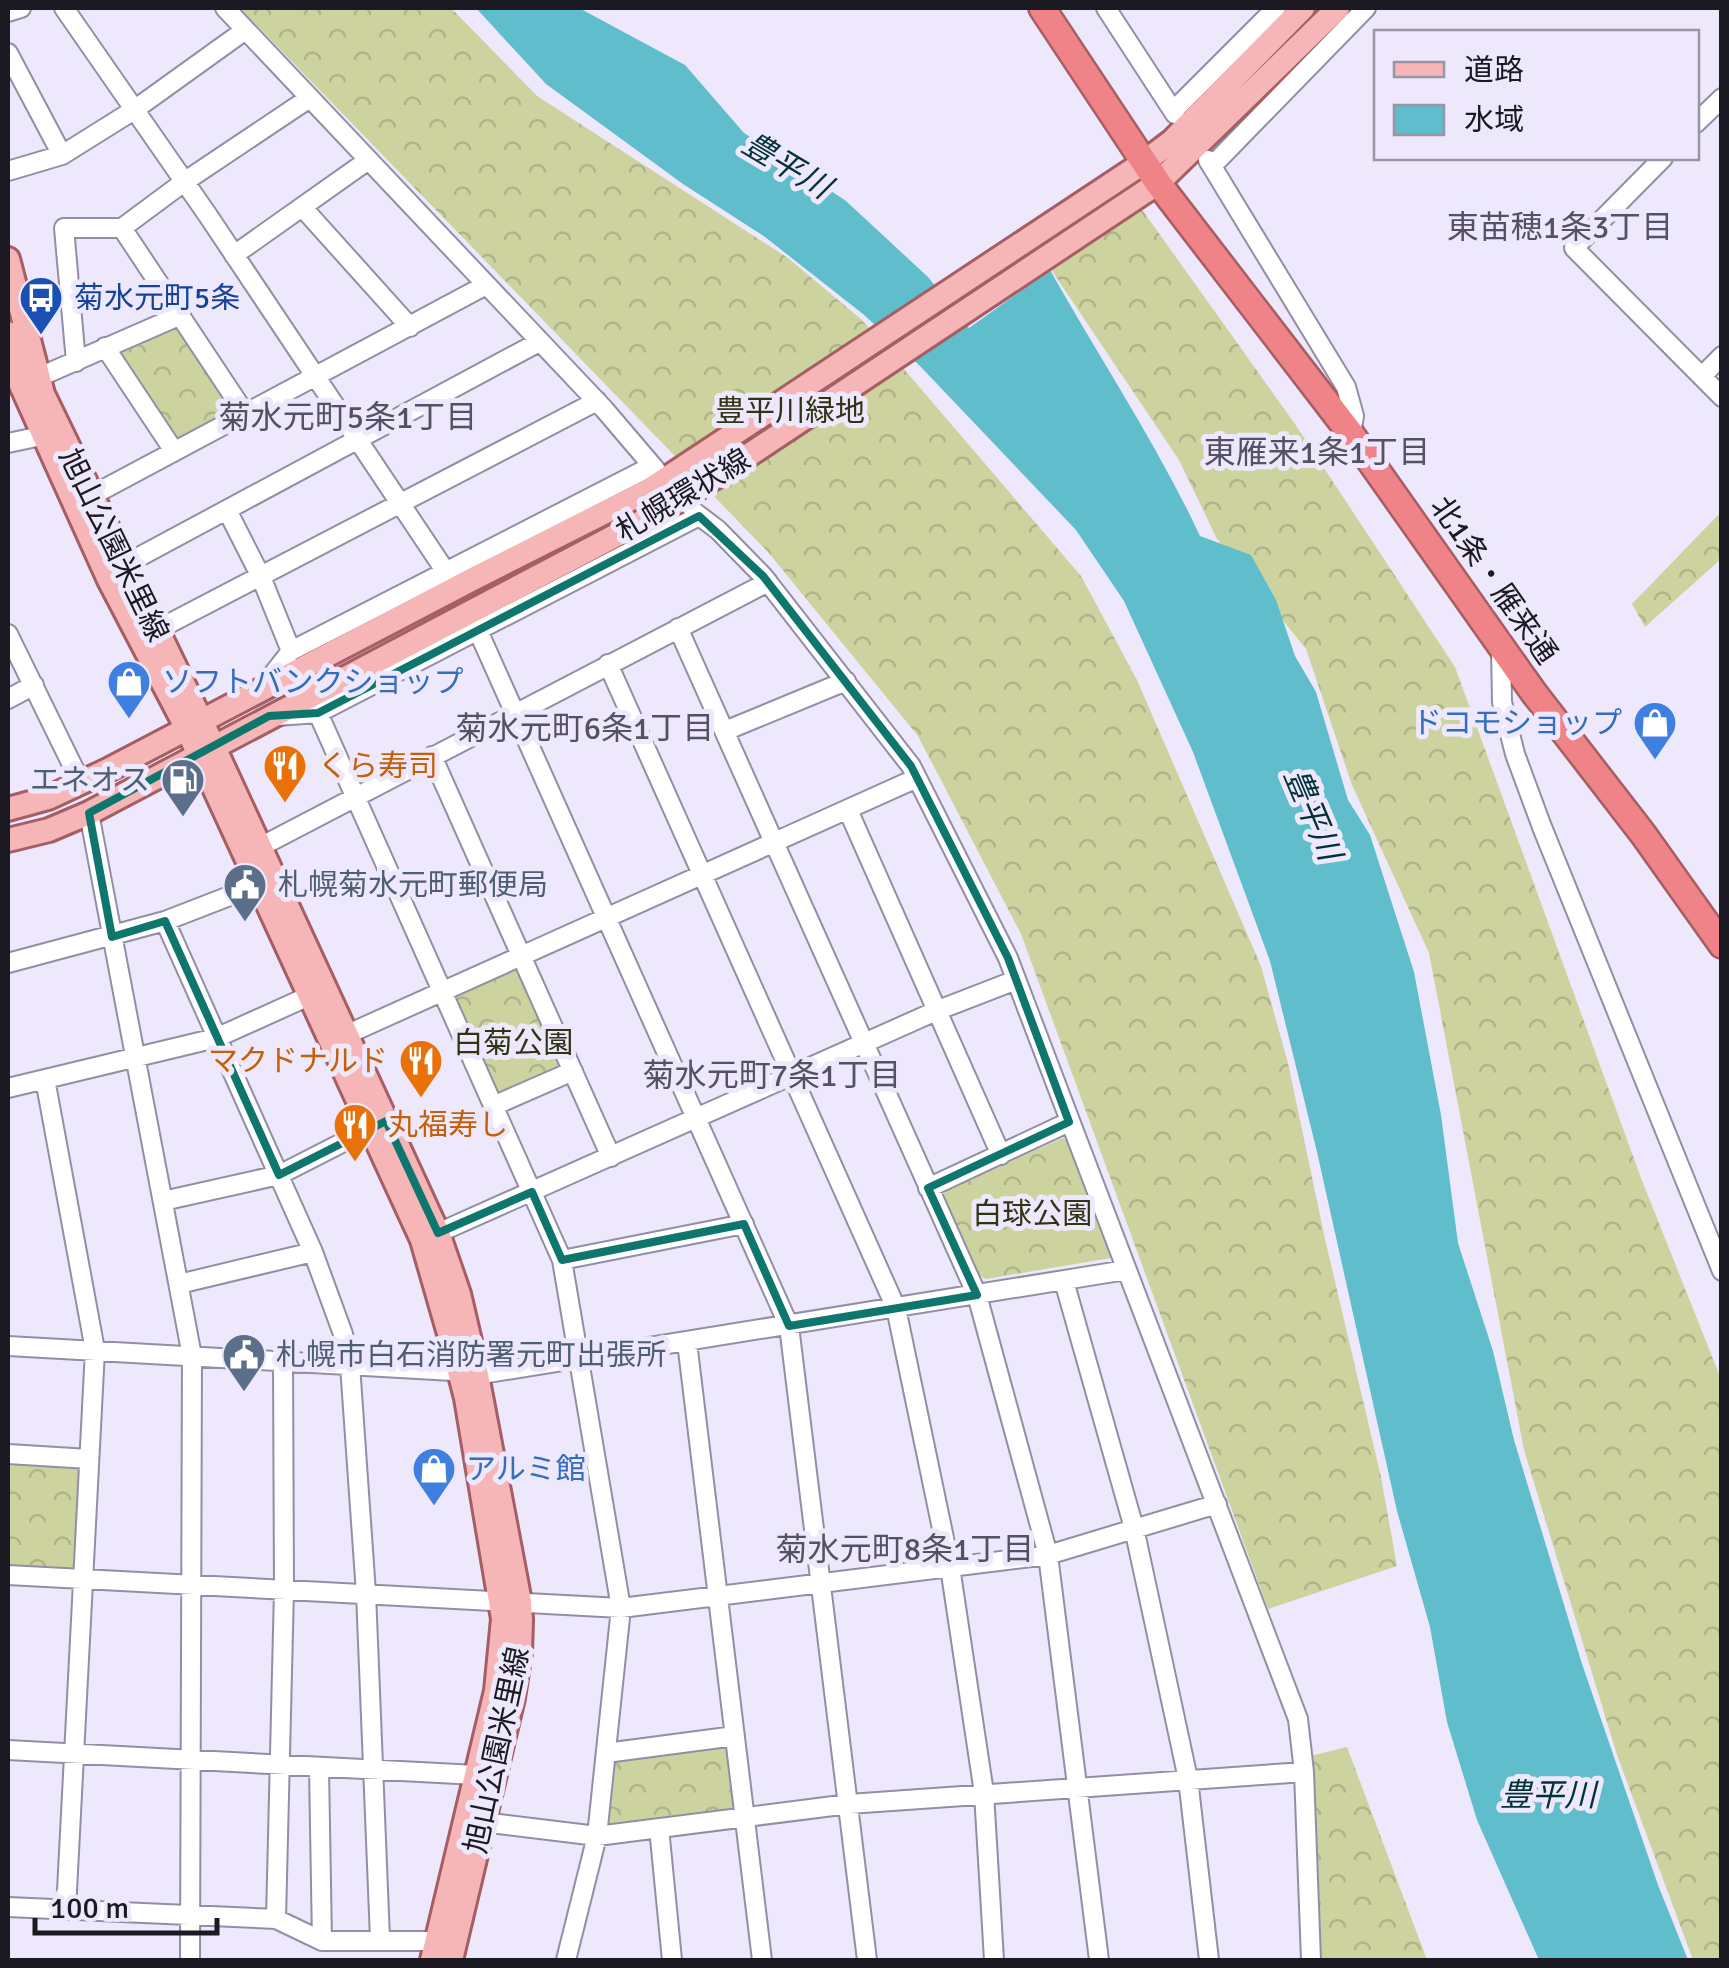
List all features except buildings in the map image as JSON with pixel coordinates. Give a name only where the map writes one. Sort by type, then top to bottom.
[{"type":"highway","name":"北1条・雁来通","points":[[1042,8],[1150,173],[1351,434],[1534,693],[1722,945]]},
{"type":"main road","name":"札幌環状線","points":[[1150,173],[1172,140],[1303,8]]},
{"type":"main road","name":"札幌環状線","points":[[8,808],[48,798],[649,490],[1150,173],[1338,8]]},
{"type":"main road","name":"札幌環状線","points":[[8,840],[49,830],[89,813],[666,509],[732,468],[1106,201]]},
{"type":"main road","name":"旭山公園米里線","points":[[8,260],[29,381]]},
{"type":"main road","name":"旭山公園米里線","points":[[8,334],[53,434],[110,580],[194,725]]},
{"type":"main road","name":"旭山公園米里線","points":[[53,434],[91,496],[156,631],[206,751],[258,848],[371,1128],[422,1240],[468,1372]]},
{"type":"main road","name":"旭山公園米里線","points":[[206,751],[258,886],[309,996],[338,1039],[438,1232],[458,1294],[468,1372],[511,1602],[517,1678],[440,1954]]},
{"type":"main road","name":"旭山公園米里線","points":[[474,1821],[476,1775],[496,1692],[511,1602]]},
{"type":"street","points":[[8,12],[21,8]]},
{"type":"street","points":[[64,8],[448,575]]},
{"type":"street","points":[[224,8],[597,402],[654,468],[448,575],[291,650],[263,688]]},
{"type":"street","points":[[1106,8],[1174,113],[1276,8]]},
{"type":"street","points":[[1351,434],[1354,416],[1346,386],[1210,163],[1366,8]]},
{"type":"street","points":[[8,171],[62,155],[134,110],[244,31]]},
{"type":"street","points":[[8,52],[62,155]]},
{"type":"street","points":[[1699,120],[1722,98]]},
{"type":"street","points":[[76,362],[64,228],[122,228],[308,99]]},
{"type":"street","points":[[1661,160],[1574,248],[1722,397]]},
{"type":"street","points":[[234,255],[367,161]]},
{"type":"street","points":[[303,208],[410,327]]},
{"type":"street","points":[[122,228],[246,415]]},
{"type":"street","points":[[91,496],[486,285]]},
{"type":"street","points":[[29,381],[181,315]]},
{"type":"street","points":[[124,566],[540,342]]},
{"type":"street","points":[[105,347],[174,451]]},
{"type":"street","points":[[1702,376],[1722,356]]},
{"type":"street","points":[[156,631],[597,402]]},
{"type":"street","points":[[8,443],[53,434]]},
{"type":"street","points":[[227,510],[291,650]]},
{"type":"street","points":[[269,716],[318,713],[476,626],[696,513],[768,582],[917,778],[1008,958],[1298,1720],[1304,1772],[1311,1960]]},
{"type":"street","points":[[258,848],[768,582]]},
{"type":"street","points":[[476,626],[789,1326],[867,1960]]},
{"type":"street","points":[[678,628],[977,1295],[1048,1555],[1100,1960]]},
{"type":"street","points":[[8,634],[80,781]]},
{"type":"street","points":[[1501,643],[1502,702],[1515,754],[1722,1271]]},
{"type":"street","points":[[608,664],[896,1308],[950,1567],[984,1793],[994,1960]]},
{"type":"street","points":[[725,731],[846,681]]},
{"type":"street","points":[[8,699],[34,685]]},
{"type":"street","points":[[318,713],[562,1260],[621,1608],[597,1836],[566,1960]]},
{"type":"street","points":[[432,756],[611,1157]]},
{"type":"street","points":[[338,1039],[917,778]]},
{"type":"street","points":[[848,810],[1002,1156]]},
{"type":"street","points":[[89,813],[192,1356],[190,1960]]},
{"type":"street","points":[[8,963],[165,921],[258,886]]},
{"type":"street","points":[[165,921],[313,1252],[350,1365],[366,1594],[380,1939]]},
{"type":"street","points":[[438,1232],[936,1011],[1016,980]]},
{"type":"street","points":[[8,1088],[216,1038],[309,996]]},
{"type":"street","points":[[493,1106],[573,1072]]},
{"type":"street","points":[[45,1079],[95,1350],[66,1910]]},
{"type":"street","points":[[928,1188],[1069,1122]]},
{"type":"street","points":[[164,1201],[279,1174],[371,1128]]},
{"type":"street","points":[[562,1260],[744,1224]]},
{"type":"street","points":[[179,1284],[313,1252]]},
{"type":"street","points":[[8,1346],[468,1372],[578,1359],[1126,1270]]},
{"type":"street","points":[[1064,1280],[1134,1528],[1188,1779],[1210,1960]]},
{"type":"street","points":[[687,1342],[762,1960]]},
{"type":"street","points":[[276,1918],[284,1590],[283,1361]]},
{"type":"street","points":[[8,1454],[89,1459]]},
{"type":"street","points":[[8,1575],[621,1608],[1048,1555],[1217,1504]]},
{"type":"street","points":[[606,1754],[735,1736]]},
{"type":"street","points":[[8,1750],[476,1775]]},
{"type":"street","points":[[319,1768],[322,1941]]},
{"type":"street","points":[[474,1821],[597,1836],[849,1804],[1304,1772]]},
{"type":"street","points":[[659,1828],[672,1960]]},
{"type":"street","points":[[8,1907],[276,1918],[322,1941],[380,1939],[440,1954]]},
{"type":"highlighted area","points":[[699,516],[763,576],[911,766],[1008,958],[1069,1122],[928,1188],[977,1295],[789,1326],[744,1224],[562,1260],[532,1192],[438,1233],[386,1121],[279,1175],[165,921],[112,937],[89,813],[269,716],[318,713]]},
{"type":"green space","name":"豊平川緑地","points":[[240,8],[451,8],[537,96],[788,258],[862,320],[1081,576],[1137,680],[1261,966],[1288,1063],[1381,1477],[1397,1566],[1268,1609],[1021,934],[918,736],[768,552]]},
{"type":"green space","points":[[1138,204],[1295,424],[1455,667],[1641,1178],[1721,1379],[1721,1960],[1693,1960],[1617,1755],[1524,1450],[1429,953],[1352,785],[1306,649],[1217,539],[1179,460],[1050,268]]},
{"type":"green space","points":[[172,324],[179,325],[234,406],[233,413],[180,439],[173,438],[120,355],[121,350]]},
{"type":"green space","points":[[1721,512],[1721,559],[1645,627],[1632,604]]},
{"type":"green space","name":"白菊公園","points":[[514,966],[519,968],[562,1065],[561,1069],[502,1095],[495,1093],[455,999],[457,991]]},
{"type":"green space","name":"白球公園","points":[[1068,1139],[1111,1258],[986,1279],[978,1275],[943,1197],[945,1191]]},
{"type":"green space","points":[[8,1461],[78,1465],[82,1469],[75,1567],[70,1571],[8,1568]]},
{"type":"green space","points":[[729,1746],[736,1806],[732,1811],[611,1827],[606,1822],[612,1764],[616,1759]]},
{"type":"green space","points":[[1347,1747],[1427,1960],[1318,1960],[1310,1756]]},
{"type":"water","name":"豊平川","points":[[476,8],[579,8],[685,65],[744,133],[846,201],[928,277],[969,328],[1050,270],[1147,435],[1200,536],[1251,555],[1276,600],[1295,656],[1316,692],[1348,800],[1370,835],[1414,972],[1441,1115],[1458,1243],[1493,1351],[1514,1440],[1582,1664],[1688,1960],[1539,1960],[1477,1820],[1447,1722],[1430,1627],[1397,1511],[1270,961],[1193,752],[1124,601],[1076,530],[920,366],[863,314],[765,237],[683,184],[546,84]]},
{"type":"place","name":"菊水元町5条","points":[[41,336]]},
{"type":"place","name":"ソフトバンクショップ","points":[[129,720]]},
{"type":"place","name":"ドコモショップ","points":[[1655,761]]},
{"type":"place","name":"くら寿司","points":[[285,804]]},
{"type":"place","name":"エネオス","points":[[183,818]]},
{"type":"place","name":"札幌菊水元町郵便局","points":[[245,923]]},
{"type":"place","name":"マクドナルド","points":[[421,1099]]},
{"type":"place","name":"丸福寿し","points":[[355,1163]]},
{"type":"place","name":"札幌市白石消防署元町出張所","points":[[244,1393]]},
{"type":"place","name":"アルミ館","points":[[434,1507]]},
{"type":"district","name":"東苗穂1条3丁目","points":[[1560,227]]},
{"type":"district","name":"菊水元町5条1丁目","points":[[348,417]]},
{"type":"district","name":"東雁来1条1丁目","points":[[1317,452]]},
{"type":"district","name":"菊水元町6条1丁目","points":[[585,728]]},
{"type":"district","name":"菊水元町7条1丁目","points":[[772,1075]]},
{"type":"district","name":"菊水元町8条1丁目","points":[[905,1549]]}]
